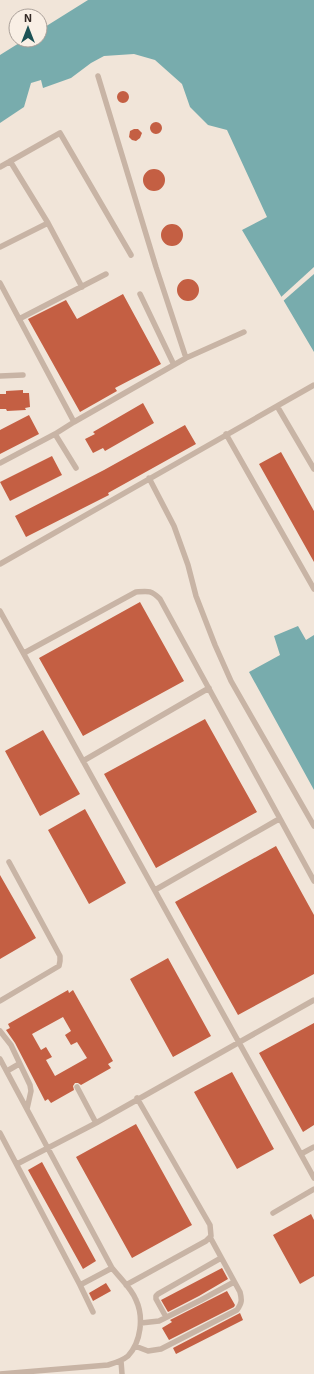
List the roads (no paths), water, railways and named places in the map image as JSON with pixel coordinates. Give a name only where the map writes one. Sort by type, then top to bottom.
[{"type":"lane","points":[[98,76],[156,267],[186,358]]},
{"type":"lane","points":[[0,167],[60,133],[131,254]]},
{"type":"lane","points":[[10,161],[48,223],[82,287]]},
{"type":"lane","points":[[0,247],[48,223]]},
{"type":"lane","points":[[19,319],[106,274]]},
{"type":"lane","points":[[0,282],[74,422]]},
{"type":"lane","points":[[140,294],[174,365]]},
{"type":"lane","points":[[0,463],[55,434],[186,358],[244,332]]},
{"type":"lane","points":[[0,376],[23,375]]},
{"type":"lane","points":[[0,564],[314,385]]},
{"type":"lane","points":[[276,406],[314,469]]},
{"type":"lane","points":[[55,434],[76,468]]},
{"type":"lane","points":[[226,434],[314,589]]},
{"type":"lane","points":[[149,478],[174,526],[188,565],[196,596],[231,681],[314,826]]},
{"type":"lane","points":[[24,653],[136,592],[154,592],[160,598],[314,881]]},
{"type":"lane","points":[[0,611],[314,1178]]},
{"type":"lane","points":[[84,761],[209,688]]},
{"type":"lane","points":[[155,890],[280,819]]},
{"type":"lane","points":[[0,1001],[59,966],[60,961],[60,956],[9,862]]},
{"type":"lane","points":[[17,1164],[96,1122],[314,1000]]},
{"type":"lane","points":[[0,1031],[11,1046],[30,1085],[31,1092],[26,1109]]},
{"type":"lane","points":[[0,1059],[112,1268],[136,1299],[140,1312],[141,1323],[135,1346],[127,1356],[108,1365],[47,1372],[0,1374]]},
{"type":"lane","points":[[7,1071],[19,1064]]},
{"type":"lane","points":[[77,1087],[96,1122]]},
{"type":"lane","points":[[135,1346],[148,1350],[160,1349],[237,1310],[242,1301],[240,1292],[210,1237],[210,1225],[137,1098]]},
{"type":"lane","points":[[0,1133],[93,1312]]},
{"type":"lane","points":[[301,1154],[314,1147]]},
{"type":"lane","points":[[273,1213],[314,1190]]},
{"type":"lane","points":[[126,1285],[206,1241],[210,1237]]},
{"type":"lane","points":[[166,1317],[156,1299],[156,1296],[221,1258]]},
{"type":"lane","points":[[80,1285],[112,1268]]},
{"type":"lane","points":[[141,1323],[159,1321],[234,1282]]},
{"type":"lane","points":[[121,1360],[122,1374]]},
{"type":"water","points":[[88,0],[314,0],[314,352],[242,230],[267,217],[227,130],[208,125],[190,107],[182,84],[155,60],[134,54],[104,56],[91,63],[71,78],[43,88],[41,80],[31,83],[24,107],[0,123],[0,55],[11,48],[48,48],[48,25]]},
{"type":"water","points":[[298,626],[306,640],[314,635],[314,790],[249,672],[280,655],[274,636]]}]
